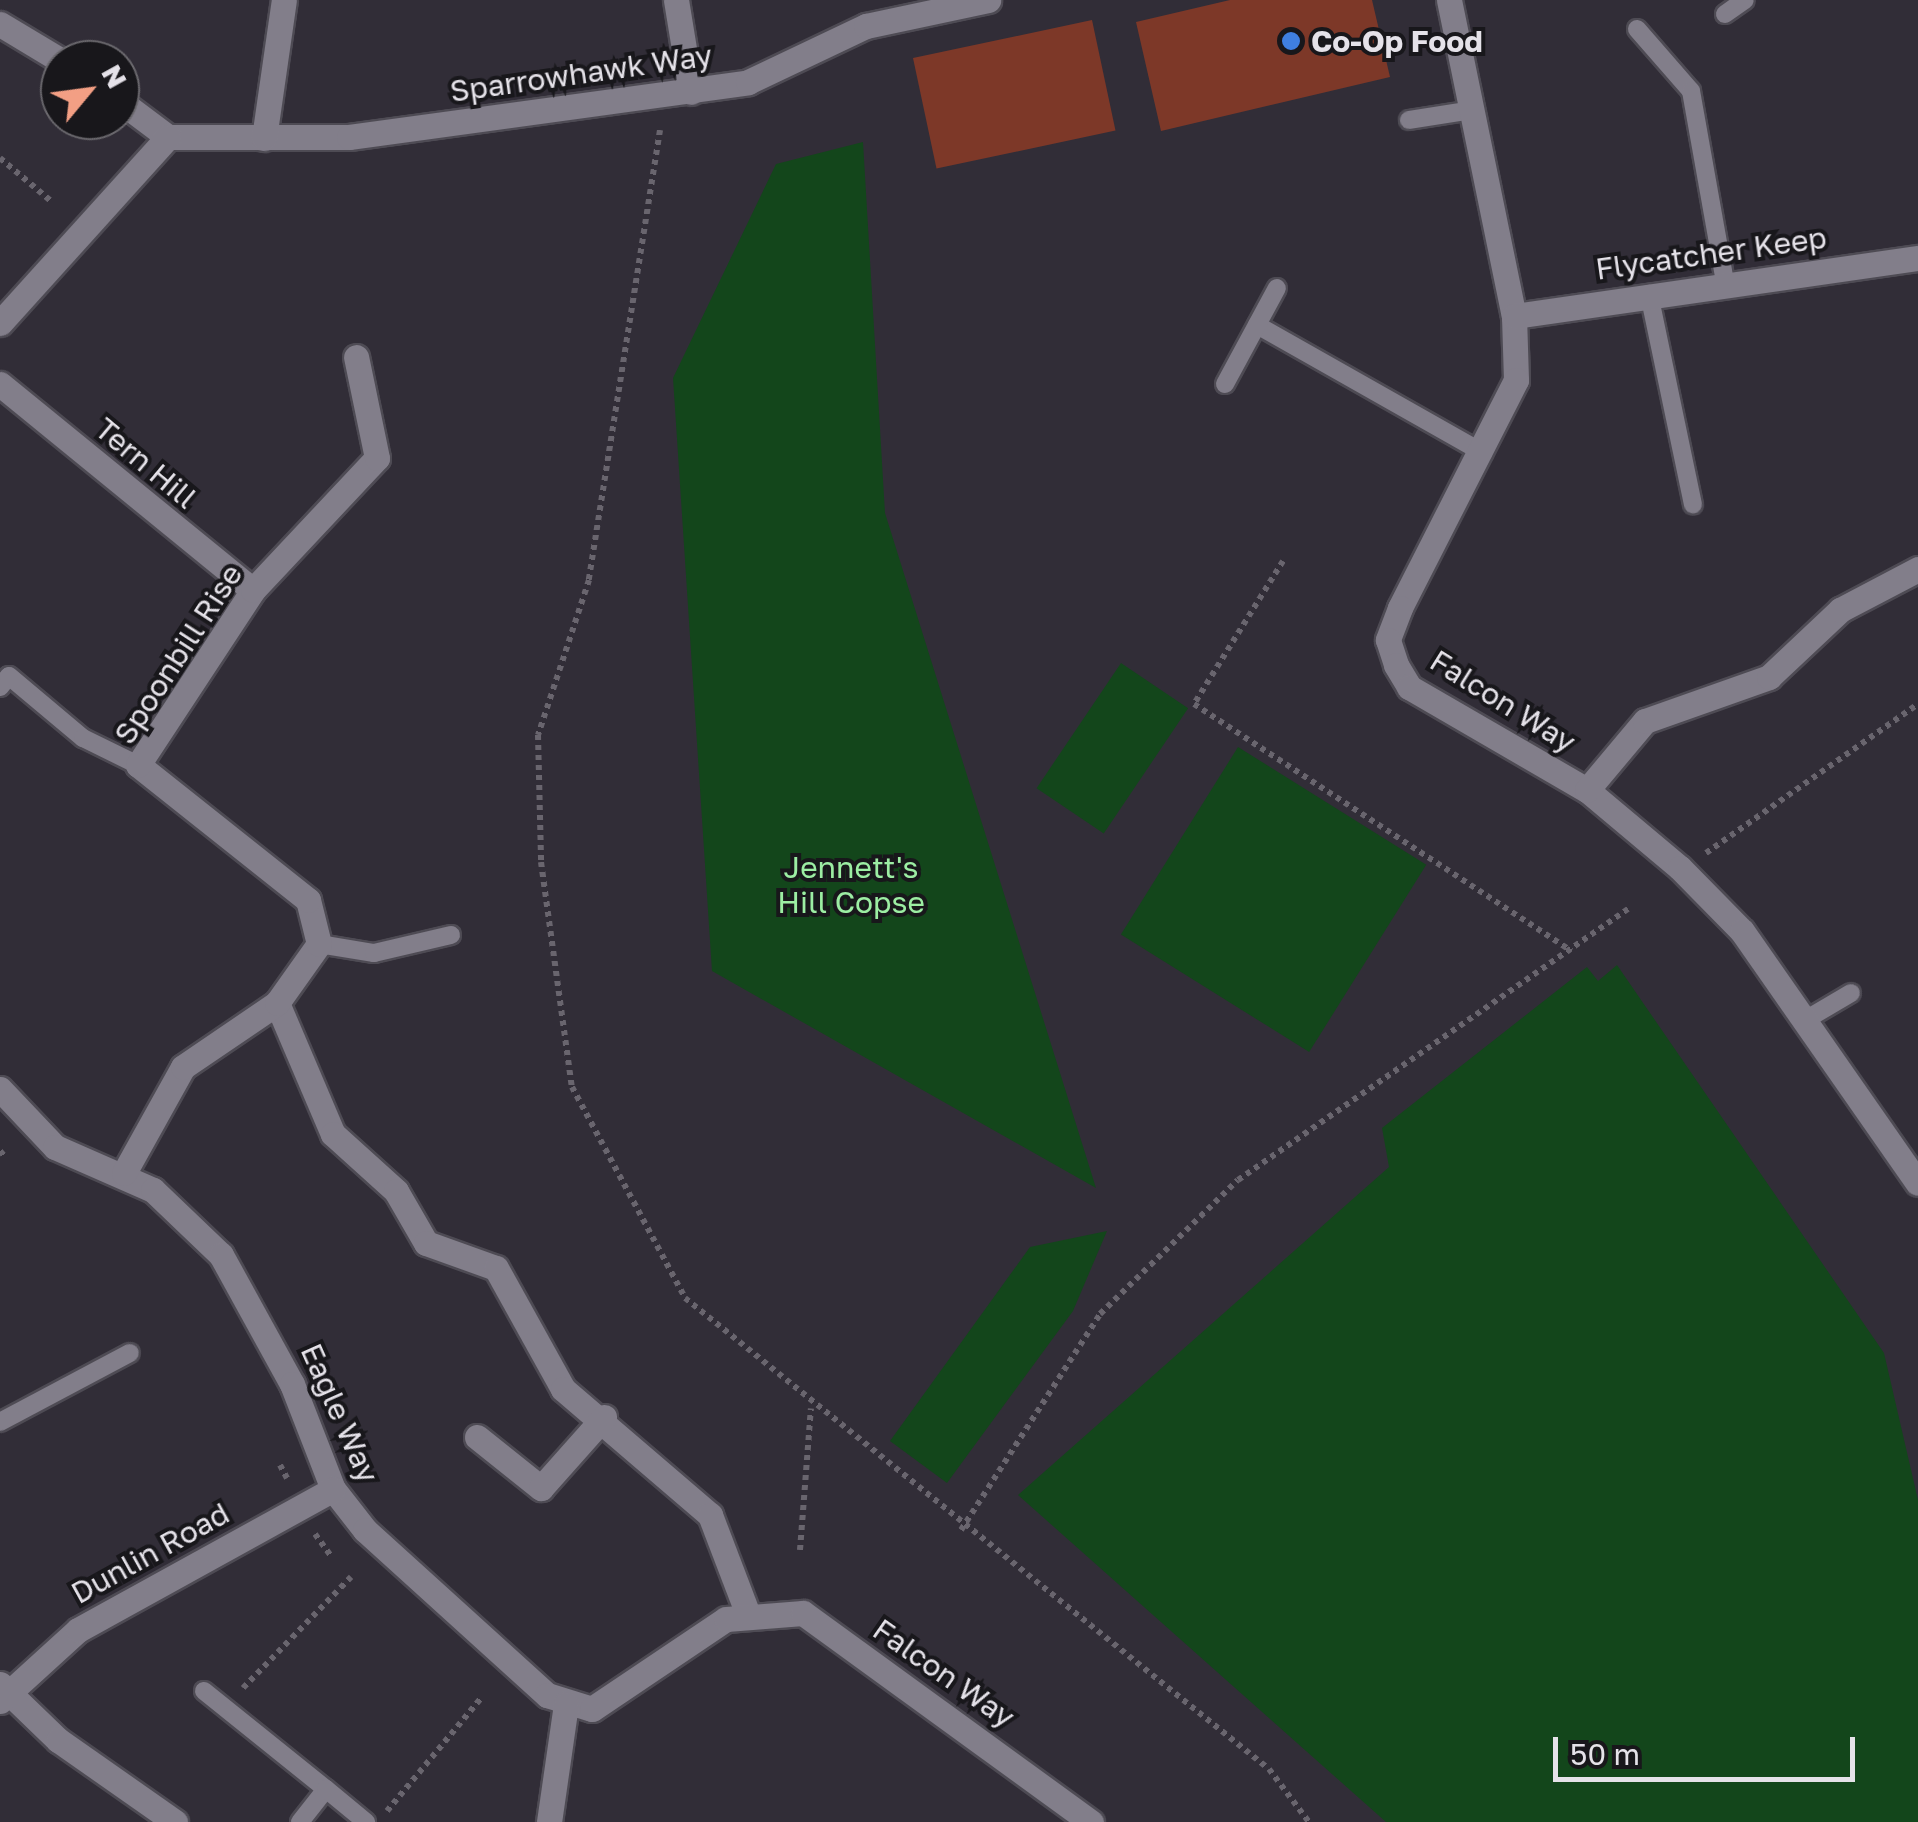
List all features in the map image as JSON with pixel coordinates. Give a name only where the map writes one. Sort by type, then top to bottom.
[{"type":"street","points":[[264,138],[284,0]]},
{"type":"street","points":[[676,0],[690,92]]},
{"type":"street","name":"Sparrowhawk Way","points":[[168,137],[349,137],[690,92],[748,82],[866,26],[988,0]]},
{"type":"street","name":"Falcon Way","points":[[1449,0],[1514,316],[1516,380],[1483,453],[1400,608],[1388,640],[1396,665],[1409,687],[1587,790],[1742,932],[1910,1151],[1918,1183]]},
{"type":"street","points":[[0,24],[40,48]]},
{"type":"street","points":[[0,323],[168,137],[140,116]]},
{"type":"street","name":"Flycatcher Keep","points":[[1514,316],[1726,282],[1918,258]]},
{"type":"street","name":"Spoonbill Rise","points":[[319,944],[308,900],[138,765],[253,590],[377,458],[356,356]]},
{"type":"street","name":"Tern Hill","points":[[0,384],[253,590]]},
{"type":"street","points":[[1587,790],[1645,722],[1768,677],[1840,610],[1918,569]]},
{"type":"street","points":[[124,1173],[183,1066],[276,1003],[319,944]]},
{"type":"street","points":[[276,1003],[333,1134],[396,1190],[426,1243],[496,1268],[563,1389],[604,1417],[710,1514],[747,1612],[592,1709],[566,1704],[549,1822]]},
{"type":"street","name":"Eagle Way","points":[[0,1090],[9,1120],[56,1146],[124,1173],[220,1254],[292,1384],[333,1489],[518,1676],[566,1704]]},
{"type":"street","points":[[477,1436],[541,1488],[604,1417]]},
{"type":"street","name":"Dunlin Road","points":[[3,1691],[78,1630],[333,1489]]},
{"type":"street","name":"Falcon Way","points":[[747,1612],[803,1613],[1091,1822]]},
{"type":"street","points":[[3,1691],[58,1740],[175,1822]]},
{"type":"lane","points":[[1725,14],[1745,0]]},
{"type":"lane","points":[[1637,30],[1691,91],[1726,282]]},
{"type":"lane","points":[[1409,120],[1472,110]]},
{"type":"lane","points":[[1225,384],[1277,288]]},
{"type":"lane","points":[[1648,294],[1693,504]]},
{"type":"lane","points":[[1257,325],[1483,453]]},
{"type":"lane","points":[[0,687],[9,676],[83,738],[138,765]]},
{"type":"lane","points":[[319,944],[374,953],[451,936]]},
{"type":"lane","points":[[1808,1019],[1851,993]]},
{"type":"lane","points":[[0,1422],[130,1353]]},
{"type":"lane","points":[[204,1691],[368,1822]]},
{"type":"lane","points":[[300,1822],[326,1789]]},
{"type":"path","points":[[660,130],[589,580],[538,735],[541,862],[572,1088],[685,1298],[961,1530],[1268,1770],[1309,1822]]},
{"type":"path","points":[[0,158],[52,202]]},
{"type":"path","points":[[1283,560],[1194,704],[1570,951]]},
{"type":"path","points":[[1700,857],[1918,704]]},
{"type":"path","points":[[961,1530],[1100,1314],[1238,1180],[1628,909]]},
{"type":"path","points":[[800,1550],[811,1407]]},
{"type":"path","points":[[310,1527],[332,1558]]},
{"type":"path","points":[[226,1708],[351,1577]]},
{"type":"path","points":[[368,1822],[402,1801],[482,1697]]},
{"type":"green space","name":"Jennett's Hill Copse","points":[[863,142],[885,513],[1096,1188],[712,971],[673,378],[776,164]]},
{"type":"green space","points":[[1121,663],[1188,708],[1104,833],[1037,788]]},
{"type":"green space","points":[[1238,747],[1426,865],[1309,1052],[1121,934]]},
{"type":"green space","points":[[1617,965],[1884,1353],[1918,1500],[1918,1822],[1386,1822],[1018,1495],[1389,1167],[1382,1128],[1587,967],[1598,981]]},
{"type":"green space","points":[[1107,1231],[1073,1311],[947,1483],[890,1441],[1030,1247]]},
{"type":"building","points":[[1230,0],[1372,0],[1390,77],[1161,131],[1136,22]]},
{"type":"building","points":[[1092,20],[1115,131],[936,169],[913,58]]},
{"type":"place","name":"Co-Op Food","points":[[1291,41]]}]
